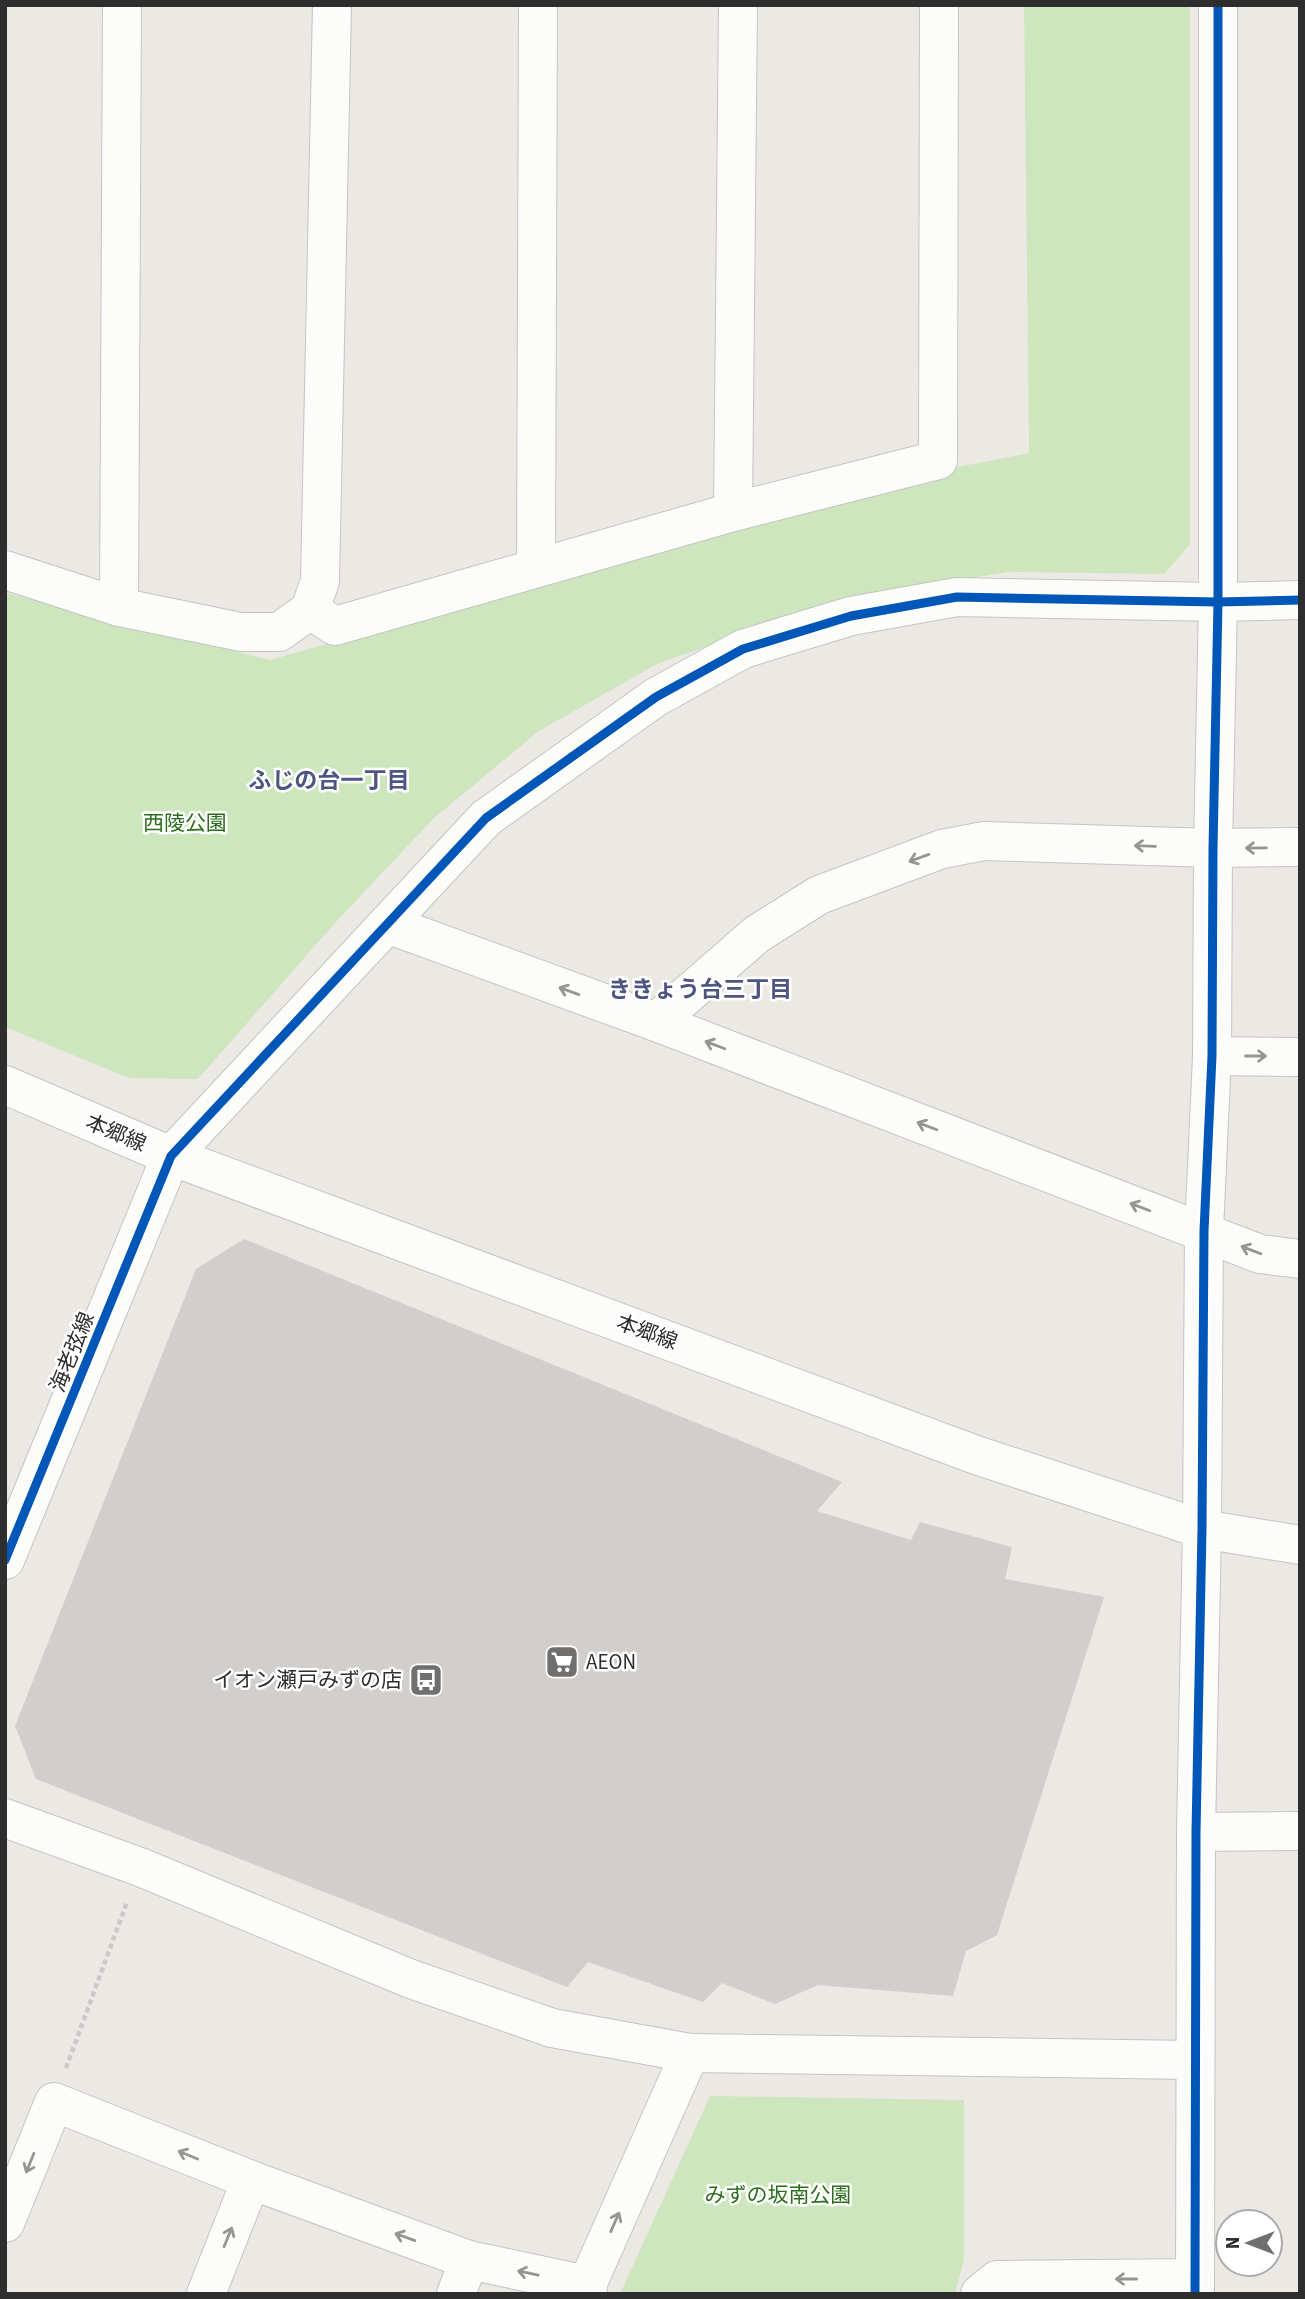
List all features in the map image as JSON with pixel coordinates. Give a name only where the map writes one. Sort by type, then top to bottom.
[{"type":"street","points":[[119,607],[122,5]]},
{"type":"street","points":[[5,569],[119,607],[241,632],[279,632],[310,610],[320,581],[332,5]]},
{"type":"street","points":[[536,568],[538,5]]},
{"type":"street","points":[[733,512],[738,5]]},
{"type":"street","points":[[310,610],[335,626],[733,512],[938,460],[939,5]]},
{"type":"street","points":[[980,2294],[997,2280],[1195,2286],[1196,1832],[1204,1231],[1212,1056],[1218,602],[1218,5]]},
{"type":"street","points":[[171,1156],[486,818],[656,697],[743,649],[851,616],[957,597],[1218,602],[1300,600]]},
{"type":"street","points":[[656,1022],[757,934],[819,895],[942,849],[984,841],[1213,848],[1300,847]]},
{"type":"street","points":[[387,924],[656,1022],[1259,1254],[1300,1259]]},
{"type":"street","points":[[1212,1056],[1300,1057]]},
{"type":"street","name":"本郷線","points":[[5,1085],[171,1156],[963,1450],[1202,1529],[1300,1545]]},
{"type":"street","name":"海老弦線","points":[[5,1560],[171,1156]]},
{"type":"street","points":[[5,1818],[140,1867],[411,1979],[552,2028],[690,2053],[1195,2060]]},
{"type":"street","points":[[1196,1832],[1300,1831]]},
{"type":"street","points":[[5,2223],[54,2102],[251,2180],[463,2277],[587,2289],[690,2053]]},
{"type":"street","points":[[206,2294],[251,2180]]},
{"type":"path","points":[[54,2102],[140,1867]]},
{"type":"green space","name":"西陵公園","points":[[1024,5],[1190,5],[1190,544],[1164,574],[1008,572],[841,599],[657,664],[539,731],[434,818],[335,923],[198,1079],[129,1078],[5,1027],[5,593],[270,660],[937,471],[1029,453]]},
{"type":"green space","name":"みずの坂南公園","points":[[710,2096],[964,2100],[964,2260],[955,2294],[620,2294]]},
{"type":"building","name":"AEON","points":[[244,1239],[842,1482],[817,1511],[911,1540],[920,1522],[1012,1547],[1005,1579],[1104,1597],[997,1935],[966,1951],[953,1996],[818,1985],[775,2004],[722,1983],[703,2002],[588,1962],[567,1987],[36,1779],[15,1726],[196,1269]]},
{"type":"cycle path","points":[[1195,2294],[1196,1832],[1204,1231],[1212,1056],[1218,602],[1218,5]]},
{"type":"cycle path","points":[[5,1560],[171,1156],[486,818],[656,697],[743,649],[851,616],[957,597],[1218,602],[1300,600]]},
{"type":"place","name":"AEON","points":[[562,1662]]},
{"type":"place","name":"イオン瀬戸みずの店","points":[[426,1680]]},
{"type":"district","name":"ふじの台一丁目","points":[[329,780]]},
{"type":"district","name":"ききょう台三丁目","points":[[700,989]]}]
